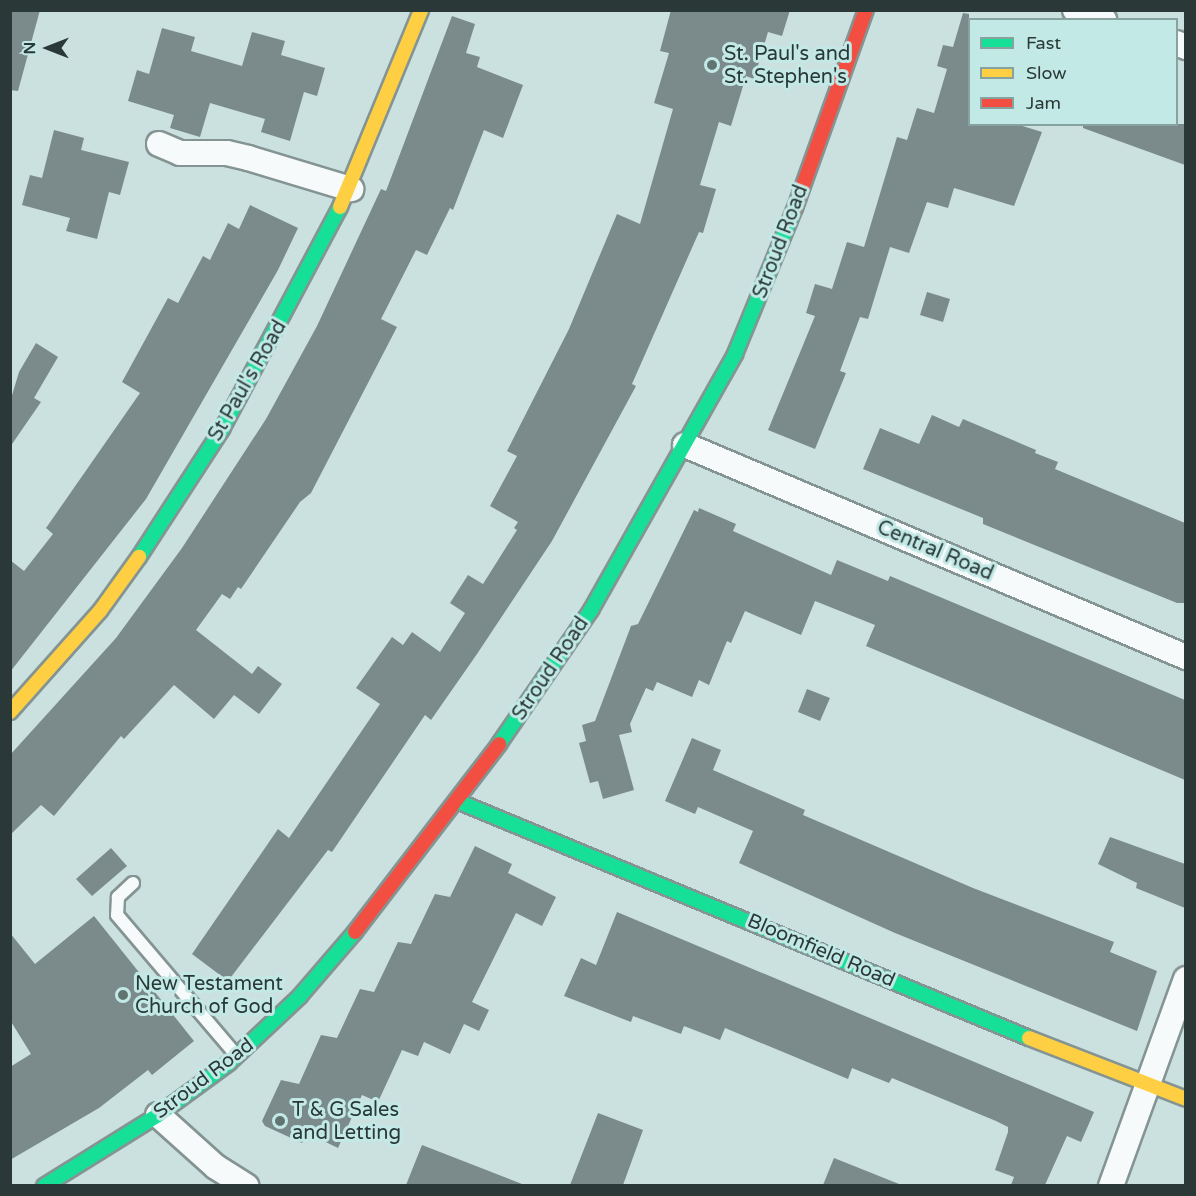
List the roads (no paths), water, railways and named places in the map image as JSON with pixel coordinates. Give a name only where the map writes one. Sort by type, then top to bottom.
[{"type":"street","name":"St Paul's Road","points":[[10,712],[100,610],[160,528],[276,334],[351,189],[421,10]]},
{"type":"street","name":"Stroud Road","points":[[44,1185],[158,1115],[237,1056],[306,989],[457,801],[535,696],[591,610],[735,354],[775,263],[866,10]]},
{"type":"street","points":[[1075,10],[1098,18]]},
{"type":"street","points":[[159,144],[180,153],[237,155],[351,189]]},
{"type":"street","name":"Central Road","points":[[685,445],[1185,657]]},
{"type":"street","name":"Bloomfield Road","points":[[457,801],[1185,1099]]},
{"type":"street","points":[[1112,1185],[1149,1086],[1185,979]]},
{"type":"street","points":[[158,1115],[216,1167],[247,1185]]},
{"type":"lane","points":[[133,883],[118,897],[117,915],[237,1056]]},
{"type":"place","name":"St. Paul's and St. Stephen's","points":[[712,65]]},
{"type":"place","name":"New Testament Church of God","points":[[123,995]]},
{"type":"place","name":"T & G Sales and Letting","points":[[280,1121]]}]
